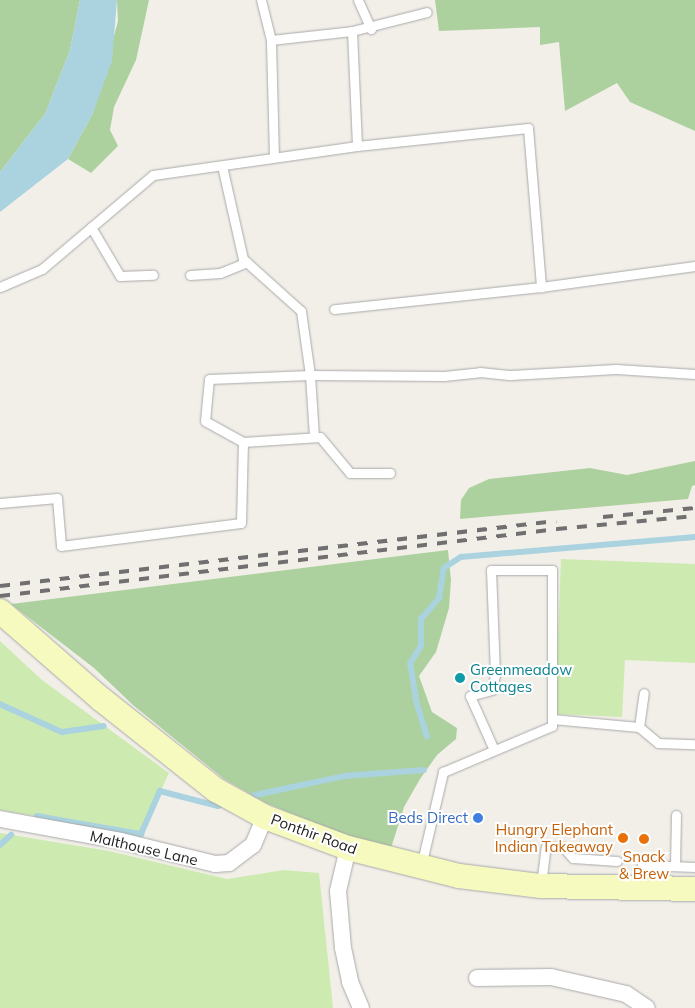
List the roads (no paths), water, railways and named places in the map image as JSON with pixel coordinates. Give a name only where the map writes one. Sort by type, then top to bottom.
[{"type":"main road","name":"Ponthir Road","points":[[0,611],[101,699],[216,790],[266,817],[348,848],[420,869],[541,886],[695,889]]},
{"type":"street","name":"Malthouse Lane","points":[[0,819],[121,841],[215,864],[229,863],[253,845],[266,817]]},
{"type":"street","points":[[348,848],[338,891],[343,948],[350,982],[361,1008]]},
{"type":"street","points":[[477,978],[551,977],[626,994],[647,1008]]},
{"type":"lane","points":[[260,0],[271,40],[274,157]]},
{"type":"lane","points":[[358,0],[371,29]]},
{"type":"lane","points":[[271,40],[371,29],[427,12]]},
{"type":"lane","points":[[352,31],[358,146]]},
{"type":"lane","points":[[0,287],[42,269],[153,175],[358,146],[528,128],[541,287]]},
{"type":"lane","points":[[222,166],[243,259],[301,311],[310,375],[314,437]]},
{"type":"lane","points":[[91,228],[120,276],[153,275]]},
{"type":"lane","points":[[190,275],[220,273],[247,262]]},
{"type":"lane","points":[[334,309],[541,287],[695,266]]},
{"type":"lane","points":[[390,472],[350,473],[320,437],[243,442],[205,421],[209,379],[310,375],[444,376],[480,372],[511,375],[616,369],[681,376],[695,374]]},
{"type":"lane","points":[[0,503],[57,498],[61,546],[241,522],[243,442]]},
{"type":"lane","points":[[420,869],[443,772],[552,726],[552,570],[491,570],[495,675],[492,690],[470,696],[494,750]]},
{"type":"lane","points":[[639,727],[644,693]]},
{"type":"lane","points":[[552,719],[639,727],[658,743],[695,744]]},
{"type":"lane","points":[[675,866],[676,815]]},
{"type":"lane","points":[[541,886],[546,846],[562,847],[573,858],[617,861]]},
{"type":"lane","points":[[640,888],[642,865],[695,867]]},
{"type":"water","points":[[80,0],[117,0],[112,61],[93,113],[68,159],[0,212],[0,172],[45,114],[70,50]]},
{"type":"waterway","points":[[427,737],[416,700],[410,664],[421,646],[421,619],[439,598],[444,568],[461,557],[695,537]]},
{"type":"waterway","points":[[0,704],[62,732],[104,726]]},
{"type":"waterway","points":[[255,795],[345,776],[424,770]]},
{"type":"waterway","points":[[37,816],[141,834],[160,791],[218,806],[224,804]]},
{"type":"waterway","points":[[0,845],[11,835]]},
{"type":"railway","points":[[603,517],[695,508]]},
{"type":"railway","points":[[0,596],[557,529],[695,516]]},
{"type":"railway","points":[[0,586],[556,521]]},
{"type":"place","name":"Greenmeadow Cottages","points":[[460,678]]},
{"type":"place","name":"Beds Direct","points":[[478,818]]},
{"type":"place","name":"Hungry Elephant Indian Takeaway","points":[[623,838]]},
{"type":"place","name":"Snack & Brew","points":[[644,839]]}]
